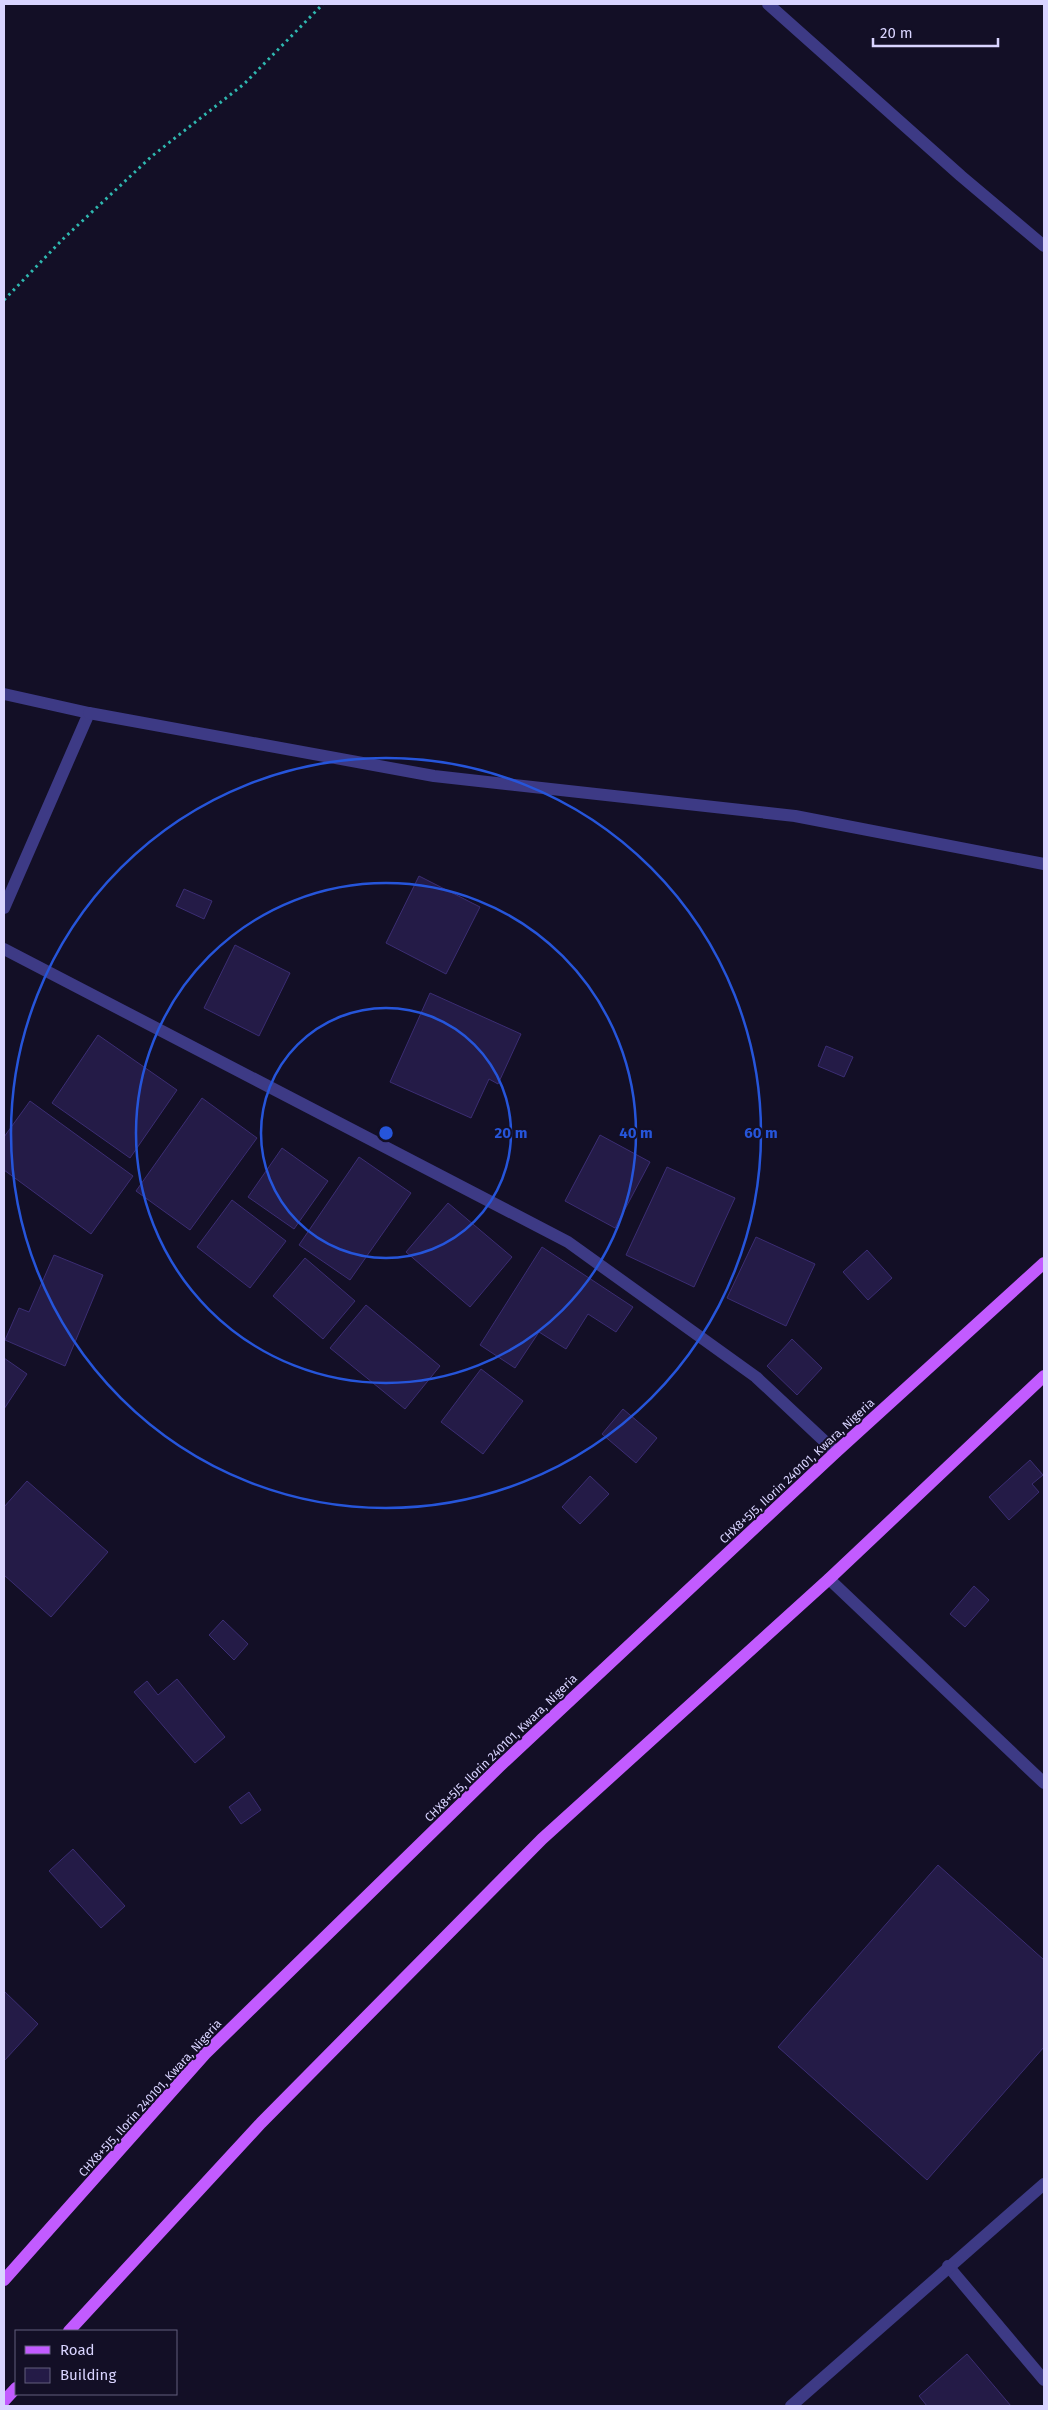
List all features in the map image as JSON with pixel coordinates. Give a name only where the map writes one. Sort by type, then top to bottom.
[{"type":"main road","name":"CHX8+5J5, Ilorin 240101, Kwara, Nigeria","points":[[4,2280],[205,2054],[500,1766],[836,1452],[1044,1263]]},
{"type":"main road","points":[[70,2330],[262,2123],[542,1839],[829,1579],[1044,1376]]},
{"type":"main road","points":[[4,2401],[15,2389]]},
{"type":"street","points":[[768,4],[960,176],[1044,246]]},
{"type":"street","points":[[4,694],[89,712],[434,776],[795,816],[1044,864]]},
{"type":"street","points":[[4,908],[89,712]]},
{"type":"street","points":[[4,949],[568,1242],[756,1377],[836,1452]]},
{"type":"street","points":[[829,1579],[1044,1783]]},
{"type":"street","points":[[791,2406],[948,2266],[1044,2184]]},
{"type":"street","points":[[948,2266],[1044,2380]]},
{"type":"path","points":[[4,300],[62,239],[152,156],[244,84],[323,4]]},
{"type":"building","points":[[419,876],[480,907],[446,974],[386,943]]},
{"type":"building","points":[[184,889],[212,901],[204,919],[176,906]]},
{"type":"building","points":[[235,945],[290,973],[259,1036],[204,1008]]},
{"type":"building","points":[[430,993],[521,1034],[498,1084],[489,1079],[471,1118],[390,1082]]},
{"type":"building","points":[[98,1035],[177,1090],[130,1158],[52,1103]]},
{"type":"building","points":[[826,1046],[853,1057],[844,1077],[818,1066]]},
{"type":"building","points":[[202,1098],[257,1138],[190,1230],[136,1191]]},
{"type":"building","points":[[30,1101],[133,1176],[91,1234],[4,1170],[4,1137]]},
{"type":"building","points":[[600,1135],[650,1162],[615,1228],[565,1201]]},
{"type":"building","points":[[282,1148],[328,1181],[294,1229],[248,1197]]},
{"type":"building","points":[[359,1157],[411,1193],[350,1280],[299,1245]]},
{"type":"building","points":[[667,1167],[735,1198],[694,1287],[626,1255]]},
{"type":"building","points":[[232,1200],[286,1241],[250,1288],[197,1247]]},
{"type":"building","points":[[448,1203],[512,1257],[470,1307],[406,1252]]},
{"type":"building","points":[[756,1237],[815,1264],[786,1326],[727,1298]]},
{"type":"building","points":[[542,1247],[633,1307],[616,1332],[588,1314],[566,1349],[539,1332],[515,1368],[480,1345]]},
{"type":"building","points":[[867,1250],[892,1278],[868,1300],[843,1272]]},
{"type":"building","points":[[54,1255],[103,1275],[65,1366],[5,1340],[19,1308],[29,1312]]},
{"type":"building","points":[[305,1258],[355,1301],[323,1339],[273,1296]]},
{"type":"building","points":[[366,1305],[440,1366],[405,1409],[330,1348]]},
{"type":"building","points":[[792,1339],[822,1368],[797,1395],[767,1366]]},
{"type":"building","points":[[4,1358],[27,1374],[4,1409]]},
{"type":"building","points":[[481,1369],[523,1401],[483,1454],[441,1422]]},
{"type":"building","points":[[623,1409],[657,1438],[636,1463],[602,1434]]},
{"type":"building","points":[[1030,1460],[1043,1475],[1032,1484],[1039,1492],[1009,1520],[989,1497]]},
{"type":"building","points":[[590,1476],[609,1494],[580,1524],[562,1507]]},
{"type":"building","points":[[27,1481],[108,1552],[51,1617],[4,1575],[4,1507]]},
{"type":"building","points":[[974,1586],[989,1600],[965,1627],[950,1614]]},
{"type":"building","points":[[223,1620],[248,1644],[234,1660],[209,1635]]},
{"type":"building","points":[[177,1679],[225,1737],[195,1763],[134,1692],[147,1681],[158,1695]]},
{"type":"building","points":[[249,1792],[261,1810],[241,1824],[229,1807]]},
{"type":"building","points":[[73,1849],[125,1906],[101,1928],[49,1871]]},
{"type":"building","points":[[938,1865],[1044,1960],[1044,2047],[927,2180],[778,2047]]},
{"type":"building","points":[[4,1991],[38,2024],[4,2061]]},
{"type":"building","points":[[967,2354],[1011,2406],[927,2406],[919,2396]]}]
